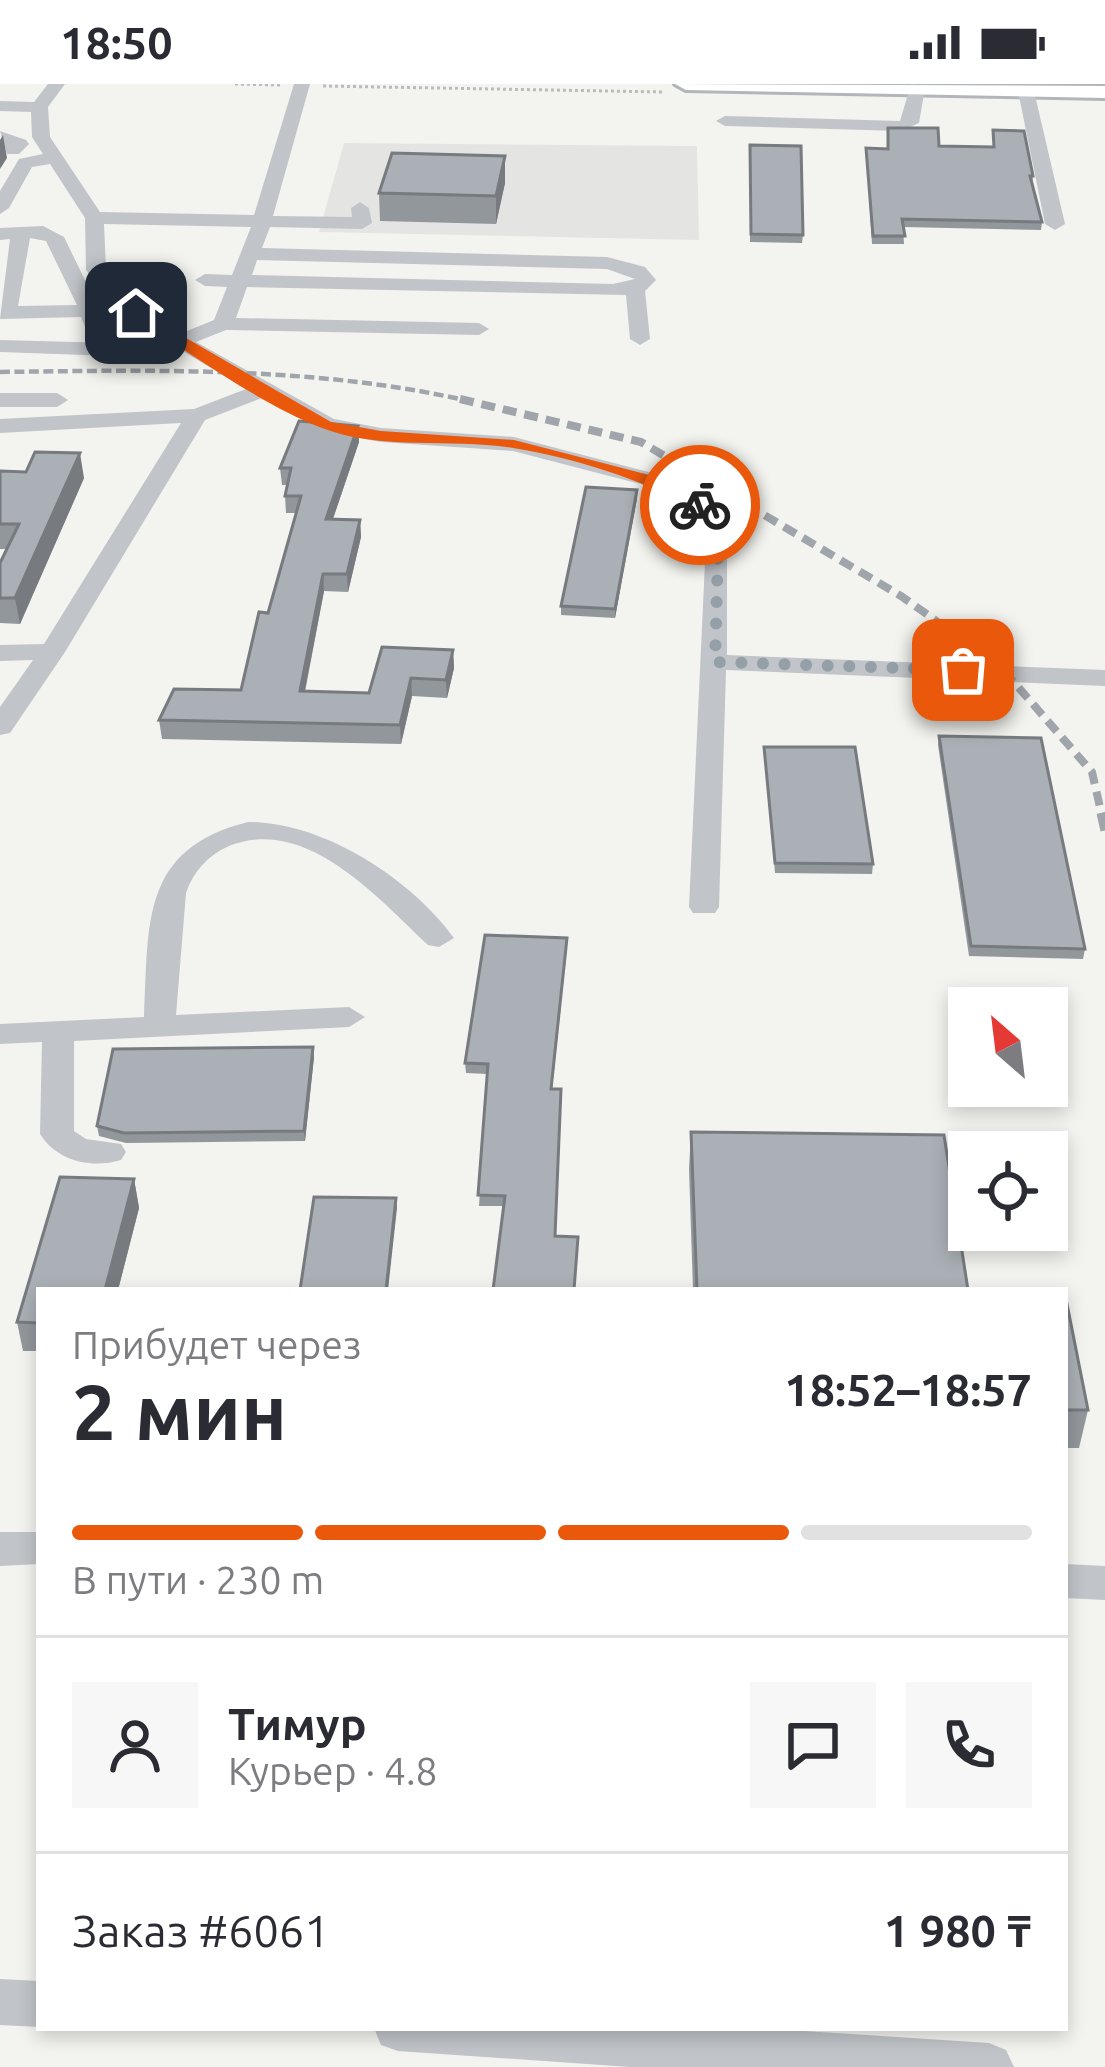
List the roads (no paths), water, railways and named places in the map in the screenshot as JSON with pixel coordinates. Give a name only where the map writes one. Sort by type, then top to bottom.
[{"type":"main road","points":[[686,84],[1105,92]]},
{"type":"lane","points":[[57,84],[40,107],[41,137],[94,218],[96,270],[112,292],[178,341],[327,425],[381,435],[514,444],[652,480],[719,516],[704,908]]},
{"type":"lane","points":[[223,324],[262,222],[302,84]]},
{"type":"lane","points":[[725,121],[901,126],[910,123],[917,88]]},
{"type":"lane","points":[[1026,91],[1055,224]]},
{"type":"lane","points":[[0,106],[40,107]]},
{"type":"lane","points":[[4,144],[52,157]]},
{"type":"lane","points":[[0,208],[25,163],[52,157]]},
{"type":"lane","points":[[94,218],[362,223],[359,208]]},
{"type":"lane","points":[[89,310],[3,312],[10,233],[44,232],[53,238],[89,310],[100,350]]},
{"type":"lane","points":[[205,280],[635,289],[646,280],[642,273],[607,263],[251,254]]},
{"type":"lane","points":[[319,326],[335,281]]},
{"type":"lane","points":[[635,289],[640,339]]},
{"type":"lane","points":[[0,346],[100,350],[178,341],[223,324],[478,329]]},
{"type":"lane","points":[[0,426],[197,415],[263,390]]},
{"type":"lane","points":[[0,400],[57,400]]},
{"type":"lane","points":[[0,727],[52,652],[197,415]]},
{"type":"lane","points":[[0,653],[52,652]]},
{"type":"lane","points":[[715,662],[1105,678]]},
{"type":"lane","points":[[160,1025],[164,950],[176,877],[207,846],[230,835],[274,831],[319,843],[348,858],[439,938]]},
{"type":"lane","points":[[0,1034],[349,1017]]},
{"type":"lane","points":[[58,1032],[57,1134],[67,1146],[82,1152],[109,1152]]},
{"type":"lane","points":[[0,1549],[36,1548]]},
{"type":"lane","points":[[1068,1581],[1105,1583]]},
{"type":"lane","points":[[0,2002],[36,2004]]},
{"type":"lane","points":[[443,2031],[989,2067]]},
{"type":"railway","points":[[0,372],[297,376],[470,401]]},
{"type":"railway","points":[[460,399],[470,401]]},
{"type":"railway","points":[[470,401],[641,442],[901,596],[999,665],[1092,772],[1102,816]]},
{"type":"railway","points":[[1101,813],[1105,831]]}]
